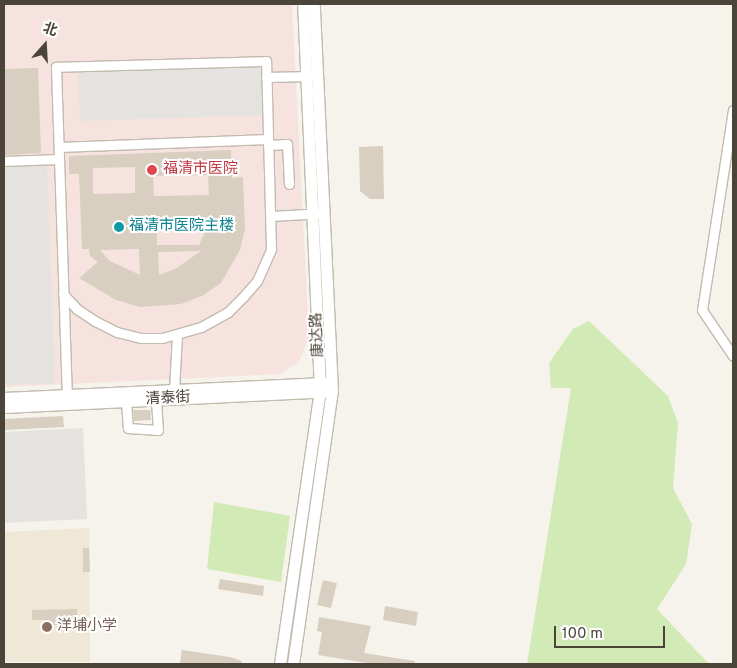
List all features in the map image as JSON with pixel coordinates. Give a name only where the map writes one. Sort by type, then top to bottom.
[{"type":"street","name":"康达路","points":[[303,4],[312,75]]},
{"type":"street","name":"康达路","points":[[280,664],[320,388],[318,214],[312,75],[314,4]]},
{"type":"street","points":[[63,294],[76,309],[117,332],[141,338],[177,335],[214,322],[228,312],[253,286],[271,249],[266,61],[56,67],[63,294],[67,399]]},
{"type":"street","points":[[266,77],[312,75]]},
{"type":"street","points":[[733,110],[702,310],[733,356]]},
{"type":"street","points":[[59,148],[268,142],[287,144],[289,184]]},
{"type":"street","points":[[4,160],[59,159]]},
{"type":"street","name":"康达路","points":[[293,664],[332,386],[318,214]]},
{"type":"street","points":[[271,216],[318,214]]},
{"type":"street","points":[[174,390],[177,335]]},
{"type":"street","name":"清泰街","points":[[4,398],[156,400],[332,386]]},
{"type":"street","name":"清泰街","points":[[4,407],[67,399],[174,390],[320,388]]},
{"type":"street","points":[[126,401],[128,428],[158,430],[156,400]]},
{"type":"shaded area","name":"福清市医院","points":[[4,4],[292,4],[309,337],[299,362],[280,374],[4,387]]},
{"type":"shaded area","points":[[262,63],[264,115],[80,121],[78,69]]},
{"type":"shaded area","points":[[47,163],[55,383],[4,385],[4,165]]},
{"type":"shaded area","points":[[83,428],[87,519],[4,523],[4,432]]},
{"type":"shaded area","name":"洋埔小学","points":[[89,528],[90,662],[4,662],[4,532]]},
{"type":"green space","points":[[589,321],[668,396],[678,423],[673,488],[692,524],[686,564],[657,609],[709,664],[527,664],[571,388],[551,388],[549,363],[573,329]]},
{"type":"green space","points":[[214,502],[290,516],[281,582],[207,569]]},
{"type":"building","points":[[38,68],[41,153],[4,155],[4,69]]},
{"type":"building","points":[[383,146],[384,199],[370,199],[360,191],[359,147]]},
{"type":"building","name":"福清市医院主楼","points":[[231,150],[232,178],[243,177],[245,229],[240,250],[221,283],[202,296],[181,304],[140,307],[116,300],[79,278],[98,262],[90,256],[89,249],[82,249],[79,174],[69,174],[69,156]],"holes":[[[135,167],[135,193],[93,194],[93,168]],[[208,175],[209,195],[154,196],[153,176]],[[208,225],[199,245],[157,245],[157,226]],[[139,249],[140,275],[110,261],[100,250]],[[201,251],[175,269],[159,275],[158,252]]]},
{"type":"building","points":[[133,410],[150,410],[151,420],[134,421]]},
{"type":"building","points":[[63,416],[64,427],[4,430],[4,419]]},
{"type":"building","points":[[83,548],[89,548],[90,572],[83,572]]},
{"type":"building","points":[[220,579],[264,586],[263,596],[218,589]]},
{"type":"building","points":[[323,580],[337,583],[331,608],[317,605]]},
{"type":"building","points":[[385,606],[418,612],[416,626],[383,620]]},
{"type":"building","points":[[77,609],[77,619],[64,620],[64,625],[45,625],[45,620],[32,620],[32,610]]},
{"type":"building","points":[[319,617],[371,626],[364,653],[415,661],[414,664],[372,664],[318,655],[322,632],[317,631]]},
{"type":"building","points":[[182,650],[230,657],[242,661],[241,664],[180,663]]},
{"type":"place","name":"福清市医院","points":[[152,170]]},
{"type":"place","name":"福清市医院主楼","points":[[119,227]]},
{"type":"place","name":"洋埔小学","points":[[47,627]]}]
